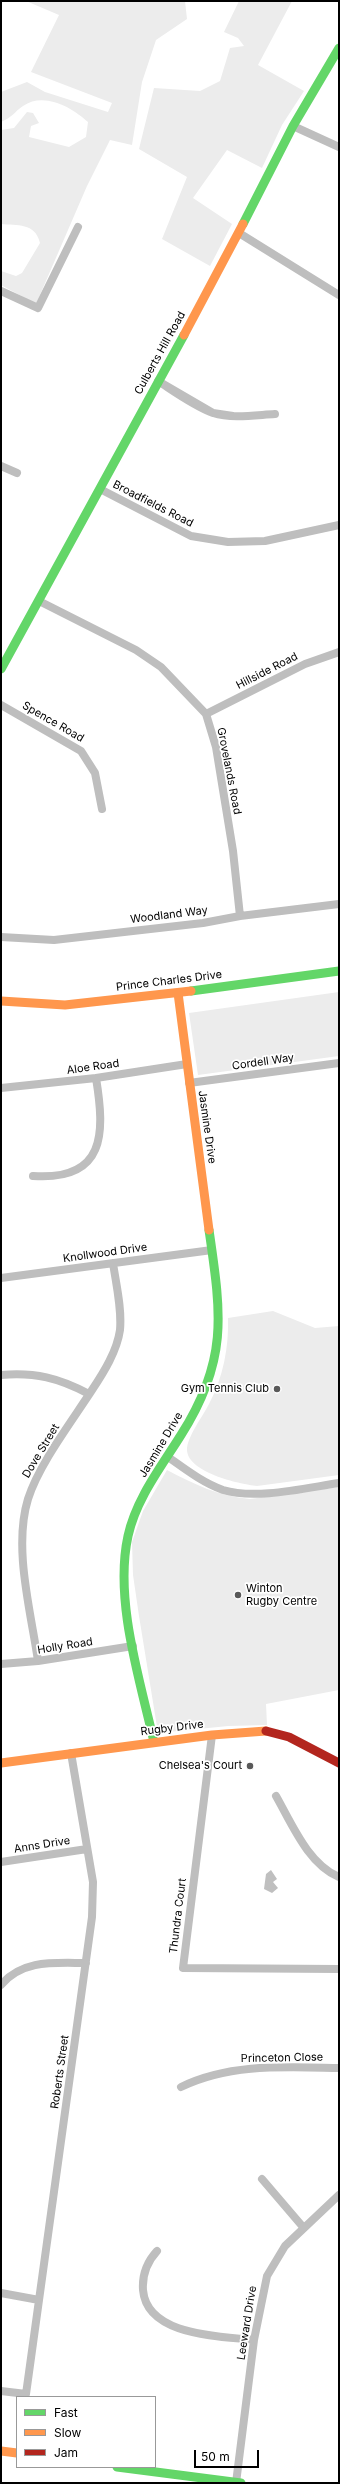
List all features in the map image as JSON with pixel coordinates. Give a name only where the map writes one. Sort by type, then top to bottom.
[{"type":"main road","name":"Culberts Hill Road","points":[[1,669],[239,233],[293,126],[339,48]]},
{"type":"main road","name":"Prince Charles Drive","points":[[1,1001],[65,1005],[178,993],[339,971]]},
{"type":"main road","name":"Jasmine Drive","points":[[154,1742],[133,1646],[125,1571],[128,1536],[141,1501],[200,1402],[216,1361],[220,1318],[178,993]]},
{"type":"main road","name":"Rugby Drive","points":[[1,1764],[71,1753],[212,1735],[275,1732],[339,1763]]},
{"type":"main road","points":[[1,2451],[16,2453]]},
{"type":"main road","points":[[125,2468],[238,2483]]},
{"type":"street","points":[[293,126],[339,147]]},
{"type":"street","points":[[1,290],[38,308],[78,227]]},
{"type":"street","points":[[239,233],[339,295]]},
{"type":"street","points":[[158,381],[213,413],[233,416],[275,414]]},
{"type":"street","points":[[1,466],[17,473]]},
{"type":"street","name":"Broadfields Road","points":[[100,489],[191,536],[220,540],[265,542],[339,526]]},
{"type":"street","name":"Grovelands Road","points":[[39,600],[149,658],[161,667],[206,714],[217,755],[233,851],[240,916]]},
{"type":"street","name":"Hillside Road","points":[[206,714],[306,664],[339,652]]},
{"type":"street","name":"Spence Road","points":[[1,705],[81,751],[95,774],[102,809]]},
{"type":"street","name":"Woodland Way","points":[[1,937],[54,940],[203,923],[240,916],[339,904]]},
{"type":"street","name":"Cordell Way","points":[[189,1083],[339,1063]]},
{"type":"street","name":"Aloe Road","points":[[1,1088],[96,1078],[187,1064]]},
{"type":"street","points":[[33,1176],[63,1175],[78,1168],[94,1154],[101,1136],[102,1118],[96,1078]]},
{"type":"street","name":"Knollwood Drive","points":[[1,1278],[212,1250]]},
{"type":"street","name":"Dove Street","points":[[38,1661],[24,1570],[22,1542],[23,1517],[28,1498],[38,1475],[109,1361],[119,1335],[120,1316],[113,1263]]},
{"type":"street","points":[[1,1375],[44,1376],[64,1382],[89,1394]]},
{"type":"street","points":[[168,1457],[212,1485],[236,1493],[252,1494],[339,1483]]},
{"type":"street","name":"Holly Road","points":[[1,1664],[38,1661],[133,1646]]},
{"type":"street","name":"Thundra Court","points":[[212,1735],[182,1968],[339,1969]]},
{"type":"street","name":"Roberts Street","points":[[1,2391],[26,2394],[86,1963],[94,1890],[71,1753]]},
{"type":"street","points":[[276,1796],[310,1853],[325,1869],[339,1877]]},
{"type":"street","name":"Anns Drive","points":[[1,1862],[87,1849]]},
{"type":"street","points":[[1,1985],[15,1972],[30,1966],[55,1962],[86,1963]]},
{"type":"street","name":"Princeton Close","points":[[181,2087],[210,2075],[240,2069],[278,2067],[339,2068]]},
{"type":"street","points":[[262,2179],[303,2227]]},
{"type":"street","name":"Leeward Drive","points":[[238,2483],[254,2340],[267,2276],[281,2251],[303,2227],[339,2195]]},
{"type":"street","points":[[157,2252],[146,2265],[143,2287],[146,2302],[155,2316],[178,2328],[254,2340]]},
{"type":"street","points":[[1,2293],[39,2300]]},
{"type":"shaded area","points":[[26,1],[185,1],[187,19],[156,40],[142,82],[132,145],[110,140],[87,186],[36,304],[1,285],[1,271],[16,276],[22,273],[40,243],[38,236],[30,228],[19,225],[1,224],[1,130],[14,128],[27,112],[33,113],[39,123],[31,126],[29,137],[69,147],[86,137],[88,122],[74,111],[58,103],[40,100],[23,106],[1,122],[1,92],[27,82],[45,92],[108,112],[112,103],[31,72],[59,15]]},
{"type":"shaded area","points":[[239,1],[292,1],[258,65],[304,91],[282,125],[262,168],[227,150],[193,198],[232,224],[210,266],[162,239],[187,177],[139,149],[154,88],[200,91],[220,81],[230,48],[244,46],[238,38],[224,32]]},
{"type":"shaded area","points":[[339,992],[339,1056],[198,1075],[189,1013]]},
{"type":"shaded area","name":"Gym Tennis Club","points":[[273,1311],[315,1328],[339,1326],[339,1475],[257,1486],[238,1483],[214,1475],[195,1464],[189,1456],[187,1448],[190,1437],[218,1384],[226,1351],[228,1318]]},
{"type":"shaded area","name":"Winton Rugby Centre","points":[[167,1470],[197,1485],[217,1492],[250,1499],[339,1487],[339,1690],[266,1704],[267,1725],[228,1726],[158,1733],[133,1575],[132,1542],[143,1511]]},
{"type":"shaded area","points":[[271,1870],[277,1879],[273,1882],[278,1888],[272,1893],[264,1889],[266,1874]]},
{"type":"traffic: fast","points":[[243,224],[293,126],[339,48]]},
{"type":"traffic: fast","points":[[1,669],[184,335]]},
{"type":"traffic: fast","points":[[191,991],[339,971]]},
{"type":"traffic: fast","points":[[154,1742],[130,1640],[124,1586],[125,1561],[128,1536],[137,1509],[150,1484],[196,1408],[207,1383],[214,1359],[218,1336],[218,1312],[209,1230]]},
{"type":"traffic: fast","points":[[125,2468],[241,2483]]},
{"type":"traffic: slow","points":[[184,335],[243,224]]},
{"type":"traffic: slow","points":[[1,1001],[65,1005],[191,991]]},
{"type":"traffic: slow","points":[[178,993],[209,1230]]},
{"type":"traffic: slow","points":[[1,1763],[212,1735],[266,1731]]},
{"type":"traffic: slow","points":[[1,2451],[16,2453]]},
{"type":"traffic: jam","points":[[266,1731],[289,1737],[339,1763]]},
{"type":"place","name":"Gym Tennis Club","points":[[277,1389]]},
{"type":"place","name":"Winton Rugby Centre","points":[[238,1595]]},
{"type":"place","name":"Chelsea's Court","points":[[250,1766]]}]
